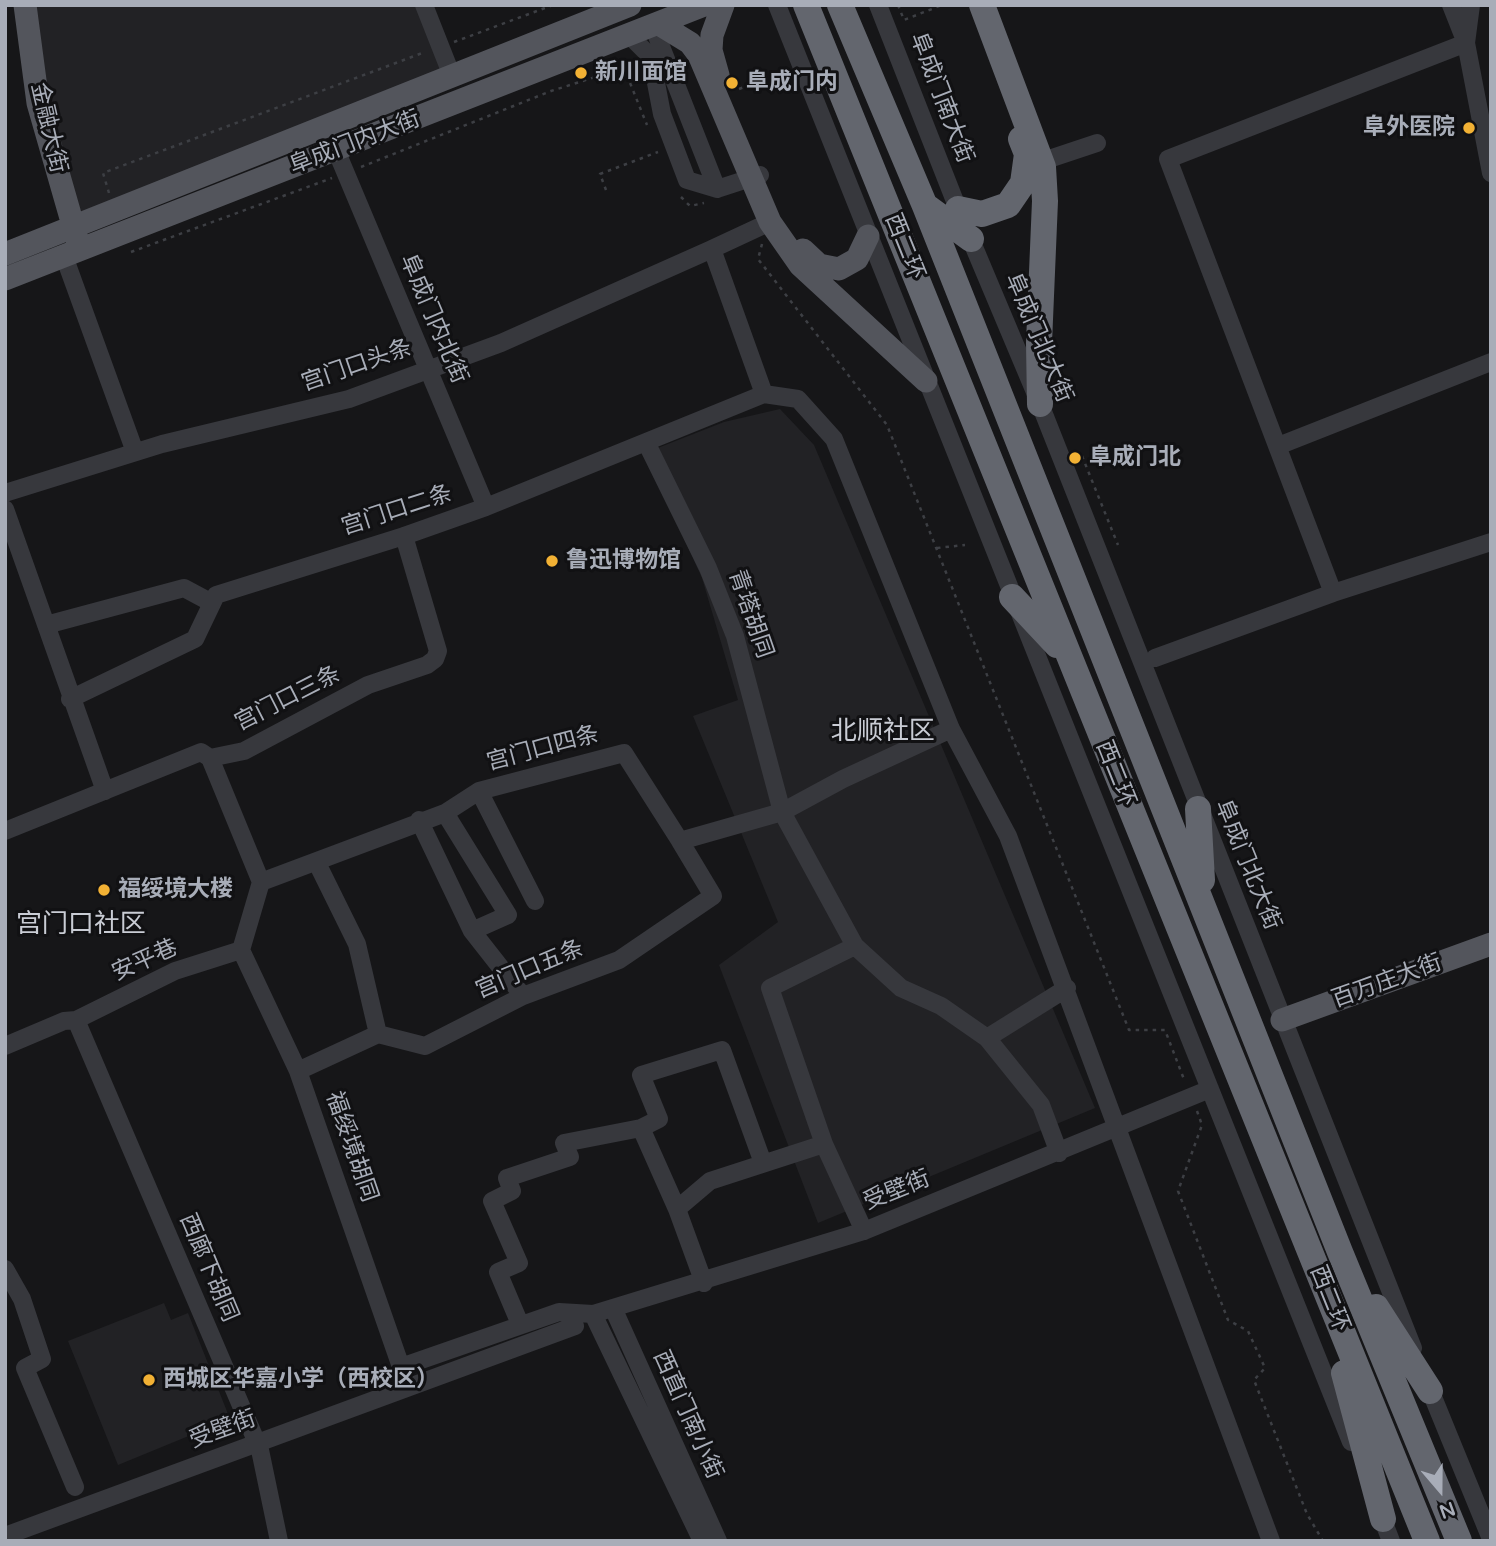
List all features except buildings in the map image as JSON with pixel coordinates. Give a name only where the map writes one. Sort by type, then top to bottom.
[{"type":"highway","name":"西二环","points":[[806,5],[1427,1541]]},
{"type":"highway","name":"西二环","points":[[840,5],[925,206],[1340,1252],[1459,1541]]},
{"type":"highway","points":[[958,209],[982,214],[1008,205],[1023,183],[1027,154],[973,5]]},
{"type":"highway","points":[[982,5],[1043,167],[1045,201],[1039,343],[1040,404]]},
{"type":"highway","points":[[925,206],[971,239]]},
{"type":"highway","points":[[1012,597],[1067,656]]},
{"type":"highway","points":[[1198,809],[1204,906]]},
{"type":"highway","points":[[1340,1252],[1430,1391]]},
{"type":"highway","points":[[1314,1263],[1387,1530]]},
{"type":"main road","name":"金融大街","points":[[25,5],[38,103],[73,226],[72,252]]},
{"type":"main road","name":"阜成门内大街","points":[[5,254],[630,5]]},
{"type":"main road","name":"阜成门内大街","points":[[5,279],[704,5]]},
{"type":"main road","points":[[723,5],[712,35],[711,50],[755,177],[763,225],[800,265],[926,381]]},
{"type":"main road","points":[[656,25],[690,43],[699,55],[755,177],[775,213],[819,265],[839,269],[857,259],[867,236]]},
{"type":"main road","name":"百万庄大街","points":[[1282,1020],[1491,944]]},
{"type":"street","points":[[424,5],[452,76]]},
{"type":"street","points":[[777,5],[867,236],[1387,1530]]},
{"type":"street","name":"阜成门南大街","points":[[878,5],[958,209]]},
{"type":"street","points":[[1451,5],[1466,43],[1491,173]]},
{"type":"street","points":[[1466,43],[1471,5]]},
{"type":"street","points":[[656,25],[717,189]]},
{"type":"street","points":[[629,35],[651,57],[662,114],[687,180],[717,189],[755,177]]},
{"type":"street","points":[[1333,593],[1168,159],[1466,43]]},
{"type":"street","points":[[1052,158],[1097,143]]},
{"type":"street","name":"阜成门内北街","points":[[336,150],[486,507]]},
{"type":"street","name":"阜成门北大街","points":[[958,209],[1040,404],[1198,809],[1491,1539]]},
{"type":"street","name":"宫门口头条","points":[[5,492],[135,452],[349,399],[501,342],[763,225]]},
{"type":"street","points":[[712,249],[764,394],[798,399],[834,439],[951,729],[1008,836],[1067,988],[1116,1129],[1271,1541]]},
{"type":"street","points":[[72,252],[135,452]]},
{"type":"street","points":[[1278,446],[1491,362]]},
{"type":"street","name":"宫门口二条","points":[[212,603],[216,595],[270,575],[404,536],[486,507],[764,394]]},
{"type":"street","name":"青塔胡同","points":[[646,442],[708,568],[735,636],[782,812],[855,946],[901,988],[941,1006],[988,1038],[1041,1105],[1059,1153]]},
{"type":"street","points":[[5,509],[70,699],[105,791]]},
{"type":"street","name":"宫门口三条","points":[[5,831],[201,752],[210,758],[244,751],[368,685],[420,668],[435,659],[438,651],[404,536]]},
{"type":"street","points":[[1155,658],[1333,593],[1491,542]]},
{"type":"street","points":[[46,625],[184,588],[212,603],[195,639],[70,699]]},
{"type":"street","points":[[680,841],[782,812],[844,779],[951,729]]},
{"type":"street","name":"宫门口四条","points":[[261,882],[317,863],[419,820],[445,813],[479,791],[624,753],[680,841]]},
{"type":"street","points":[[210,758],[261,882],[241,950]]},
{"type":"street","points":[[479,791],[535,901]]},
{"type":"street","points":[[445,813],[508,915],[472,931]]},
{"type":"street","points":[[419,820],[472,931],[523,996]]},
{"type":"street","name":"宫门口五条","points":[[378,1034],[425,1046],[523,996],[619,960],[713,896],[680,841]]},
{"type":"street","points":[[298,1071],[378,1034],[357,944],[317,863]]},
{"type":"street","points":[[855,946],[770,988],[824,1144],[864,1231]]},
{"type":"street","name":"安平巷","points":[[5,1046],[64,1021],[76,1020],[175,971],[241,950]]},
{"type":"street","name":"福绥境胡同","points":[[241,950],[298,1071],[401,1367]]},
{"type":"street","points":[[988,1038],[1067,988]]},
{"type":"street","name":"西廊下胡同","points":[[76,1020],[260,1450],[279,1541]]},
{"type":"street","points":[[520,1324],[498,1272],[519,1263],[492,1201],[512,1191],[507,1178],[570,1157],[564,1143],[640,1128],[659,1119],[641,1075],[722,1050],[763,1163]]},
{"type":"street","name":"受壁街","points":[[401,1367],[559,1312],[593,1314],[704,1283],[864,1231],[1210,1089]]},
{"type":"street","points":[[640,1128],[677,1209],[704,1283]]},
{"type":"street","points":[[677,1209],[710,1181],[824,1144]]},
{"type":"street","points":[[5,1269],[22,1299],[42,1359],[25,1368],[75,1487]]},
{"type":"street","name":"西直门南小街","points":[[613,1308],[718,1541]]},
{"type":"street","name":"西直门南小街","points":[[593,1314],[702,1541]]},
{"type":"street","name":"受壁街","points":[[5,1536],[575,1326]]},
{"type":"path","points":[[898,5],[904,20],[942,5]]},
{"type":"path","points":[[738,89],[795,67]]},
{"type":"path","points":[[624,68],[648,128]]},
{"type":"path","points":[[606,190],[600,174],[658,152],[653,140]]},
{"type":"path","points":[[763,225],[764,237],[758,259],[887,425],[1129,1030],[1165,1030],[1202,1125],[1178,1191],[1228,1320],[1248,1331],[1265,1368],[1254,1380],[1307,1514],[1323,1541]]},
{"type":"path","points":[[1082,456],[1118,545]]},
{"type":"path","points":[[936,548],[965,545]]},
{"type":"shaded area","points":[[31,5],[424,5],[453,75],[94,225],[77,206],[48,103]]},
{"type":"shaded area","points":[[780,409],[814,445],[1095,1108],[818,1223],[719,965],[778,922],[693,716],[738,700],[702,578],[645,453],[724,422]]},
{"type":"shaded area","name":"西城区华嘉小学（西校区）","points":[[164,1303],[171,1320],[188,1313],[230,1419],[118,1465],[68,1341]]},
{"type":"place","name":"新川面馆","points":[[581,73]]},
{"type":"place","name":"阜成门内","points":[[732,83]]},
{"type":"place","name":"阜外医院","points":[[1469,128]]},
{"type":"place","name":"阜成门北","points":[[1075,458]]},
{"type":"place","name":"鲁迅博物馆","points":[[552,561]]},
{"type":"place","name":"福绥境大楼","points":[[104,890]]},
{"type":"place","name":"西城区华嘉小学（西校区）","points":[[149,1380]]},
{"type":"district","name":"北顺社区","points":[[883,732]]},
{"type":"district","name":"宫门口社区","points":[[81,925]]}]
